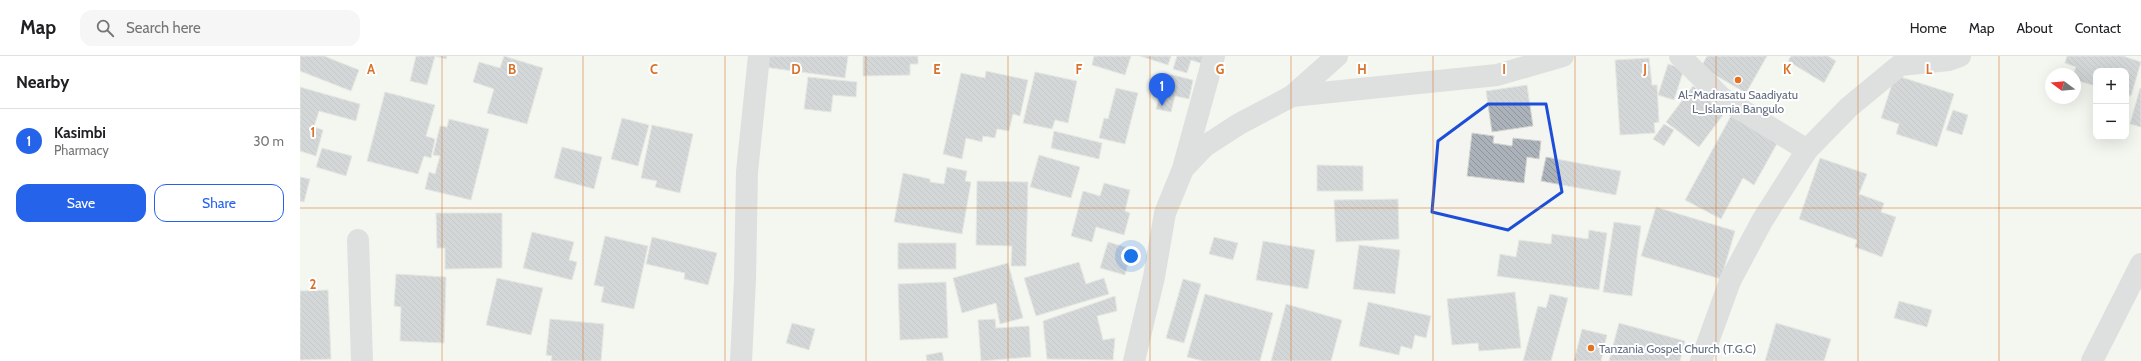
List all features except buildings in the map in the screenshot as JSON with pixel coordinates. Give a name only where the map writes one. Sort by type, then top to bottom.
[{"type":"street","points":[[741,361],[745,279],[747,172],[759,56]]},
{"type":"street","points":[[1134,361],[1154,276],[1165,213],[1183,170],[1214,56]]},
{"type":"street","points":[[1183,170],[1205,146],[1239,124],[1292,96],[1337,56]]},
{"type":"street","points":[[1292,96],[1497,75],[1563,56]]},
{"type":"street","points":[[1680,56],[1722,98],[1807,150]]},
{"type":"street","points":[[1701,361],[1730,281],[1762,221],[1807,150],[1849,107],[1901,60],[1949,60],[1960,56]]},
{"type":"street","points":[[358,240],[362,361]]},
{"type":"street","points":[[2092,361],[2141,264]]},
{"type":"highlighted area","points":[[1488,104],[1546,104],[1562,192],[1508,230],[1432,212],[1438,141]]},
{"type":"place","name":"Al-Madrasatu Saadiyatu L_Islamia Bangulo","points":[[1738,80]]},
{"type":"place","name":"Kasimbi","points":[[1162,106]]},
{"type":"place","name":"Tanzania Gospel Church (T.G.C)","points":[[1591,348]]}]
